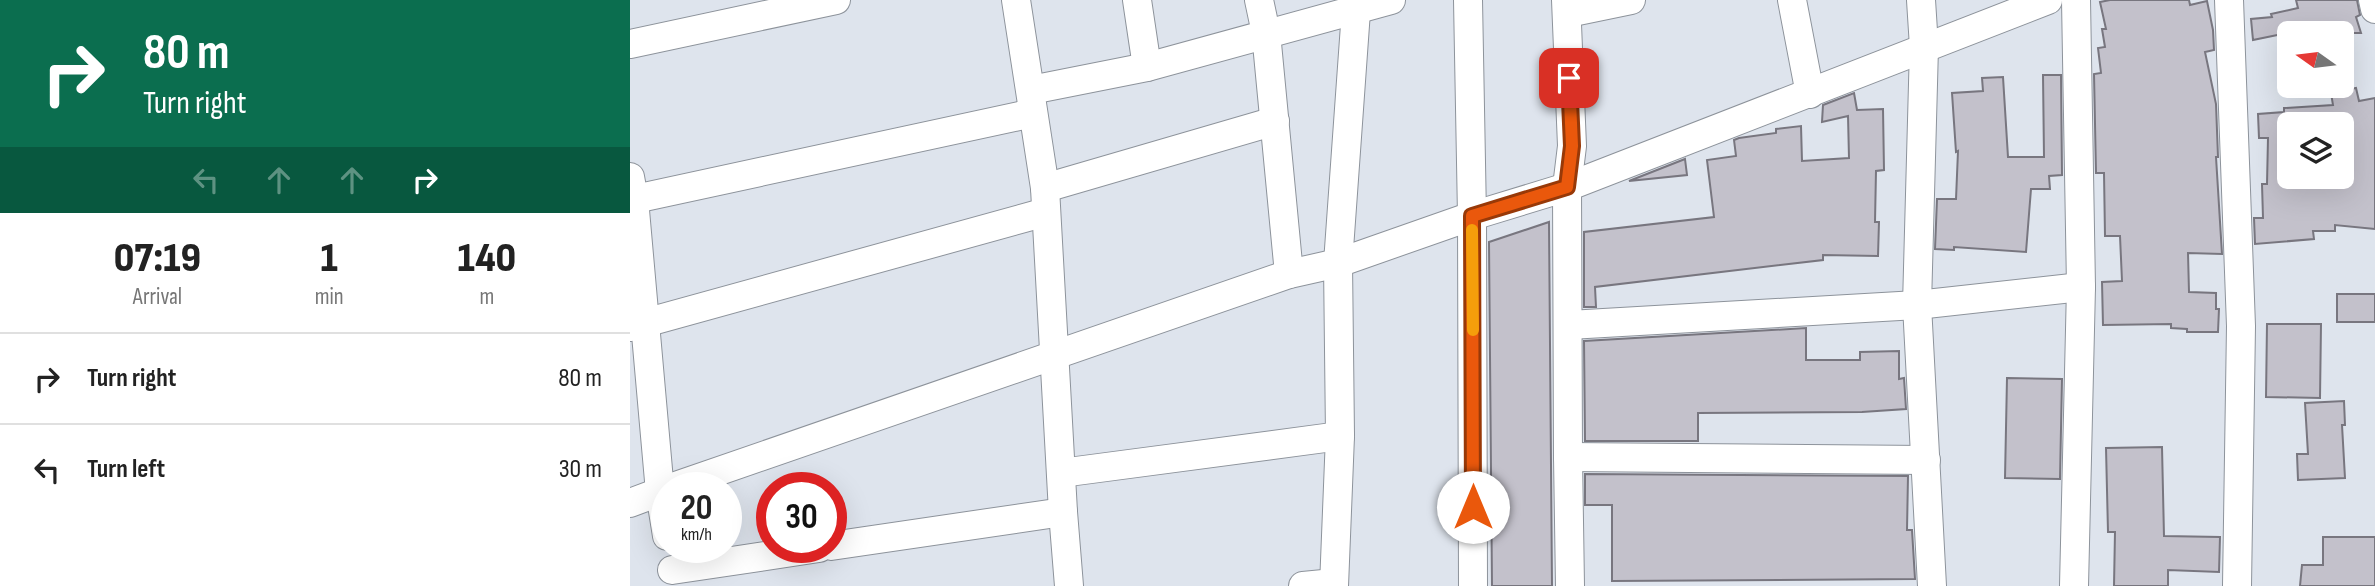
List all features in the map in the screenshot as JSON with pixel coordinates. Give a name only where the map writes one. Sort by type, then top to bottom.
[{"type":"street","points":[[630,44],[836,0]]},
{"type":"street","points":[[1016,0],[1046,200],[1069,586]]},
{"type":"street","points":[[1137,0],[1147,67]]},
{"type":"street","points":[[1259,0],[1266,33],[1289,274]]},
{"type":"street","points":[[662,472],[637,324],[631,192],[1032,102],[1266,33],[1391,0]]},
{"type":"street","points":[[1468,0],[1472,216],[1473,586]]},
{"type":"street","points":[[1570,586],[1567,187],[1572,146],[1567,7],[1631,0]]},
{"type":"street","points":[[1792,0],[1810,94]]},
{"type":"street","points":[[1921,0],[1924,47],[1917,305],[1932,586]]},
{"type":"street","points":[[718,472],[1289,274],[1338,263],[1472,216],[1567,187],[2048,0]]},
{"type":"street","points":[[2074,586],[2081,287],[2076,0]]},
{"type":"street","points":[[2229,0],[2241,326],[2237,586]]},
{"type":"street","points":[[2373,0],[2375,9]]},
{"type":"street","points":[[1303,586],[1334,584],[1340,436],[1338,263],[1356,11]]},
{"type":"street","points":[[637,324],[1046,200],[1275,121]]},
{"type":"street","points":[[1569,325],[1917,305],[2081,287]]},
{"type":"street","points":[[1061,473],[1340,436]]},
{"type":"street","points":[[1567,457],[1926,460]]},
{"type":"street","points":[[630,503],[651,495]]},
{"type":"street","points":[[847,544],[1063,512]]},
{"type":"street","points":[[672,568],[756,557]]},
{"type":"building","points":[[2189,0],[2190,5],[2207,1],[2214,50],[2205,52],[2216,104],[2216,157],[2222,254],[2188,253],[2189,292],[2216,293],[2216,309],[2219,309],[2218,332],[2187,332],[2187,329],[2171,328],[2171,324],[2103,325],[2102,282],[2122,281],[2120,236],[2105,236],[2104,173],[2096,173],[2094,74],[2101,73],[2098,48],[2105,47],[2102,29],[2106,29],[2100,2]]},
{"type":"building","points":[[2296,0],[2357,0],[2360,15],[2356,17],[2361,33],[2354,33],[2354,21],[2277,21],[2277,35],[2253,40],[2251,19],[2272,17],[2271,14],[2298,8]]},
{"type":"building","points":[[2043,75],[2061,75],[2062,175],[2049,176],[2050,189],[2031,189],[2026,252],[1954,247],[1954,250],[1935,249],[1937,199],[1956,199],[1958,151],[1956,152],[1952,93],[1983,91],[1982,78],[2003,77],[2008,157],[2044,157]]},
{"type":"building","points":[[2356,88],[2359,101],[2375,98],[2375,229],[2335,225],[2335,231],[2313,231],[2314,239],[2255,244],[2254,218],[2263,218],[2262,184],[2267,184],[2268,138],[2259,138],[2258,114],[2277,113],[2277,189],[2354,189],[2354,112],[2284,112],[2284,108],[2333,105],[2332,98],[2354,98]]},
{"type":"building","points":[[1854,93],[1857,110],[1883,109],[1884,170],[1876,171],[1875,222],[1879,222],[1878,256],[1823,255],[1823,260],[1595,287],[1596,307],[1584,307],[1584,232],[1714,217],[1707,160],[1736,156],[1734,140],[1739,138],[1776,133],[1776,129],[1801,126],[1802,161],[1849,158],[1848,116],[1822,122],[1823,105]]},
{"type":"building","points":[[1685,159],[1687,175],[1629,181]]},
{"type":"building","points":[[1549,222],[1552,586],[1492,586],[1489,242]]},
{"type":"building","points":[[2337,294],[2375,294],[2375,322],[2337,322]]},
{"type":"building","points":[[2267,324],[2321,324],[2320,398],[2266,397]]},
{"type":"building","points":[[1806,328],[1806,360],[1860,360],[1860,352],[1899,351],[1899,379],[1904,378],[1906,409],[1862,412],[1698,413],[1698,441],[1585,441],[1584,341]]},
{"type":"building","points":[[2007,378],[2062,379],[2060,479],[2005,478]]},
{"type":"building","points":[[2344,401],[2345,425],[2342,425],[2345,478],[2298,480],[2297,454],[2308,454],[2305,403]]},
{"type":"building","points":[[2162,447],[2164,536],[2220,537],[2219,572],[2168,570],[2168,586],[2114,586],[2115,532],[2108,532],[2106,448]]},
{"type":"building","points":[[1585,474],[1908,476],[1907,530],[1912,530],[1915,579],[1612,581],[1612,505],[1585,505]]},
{"type":"building","points":[[2323,537],[2375,537],[2375,586],[2300,586],[2302,565],[2323,565]]},
{"type":"slow traffic","points":[[1472,230],[1473,330]]},
{"type":"route","points":[[1473,507],[1472,216],[1567,187],[1572,146],[1569,78]]}]
